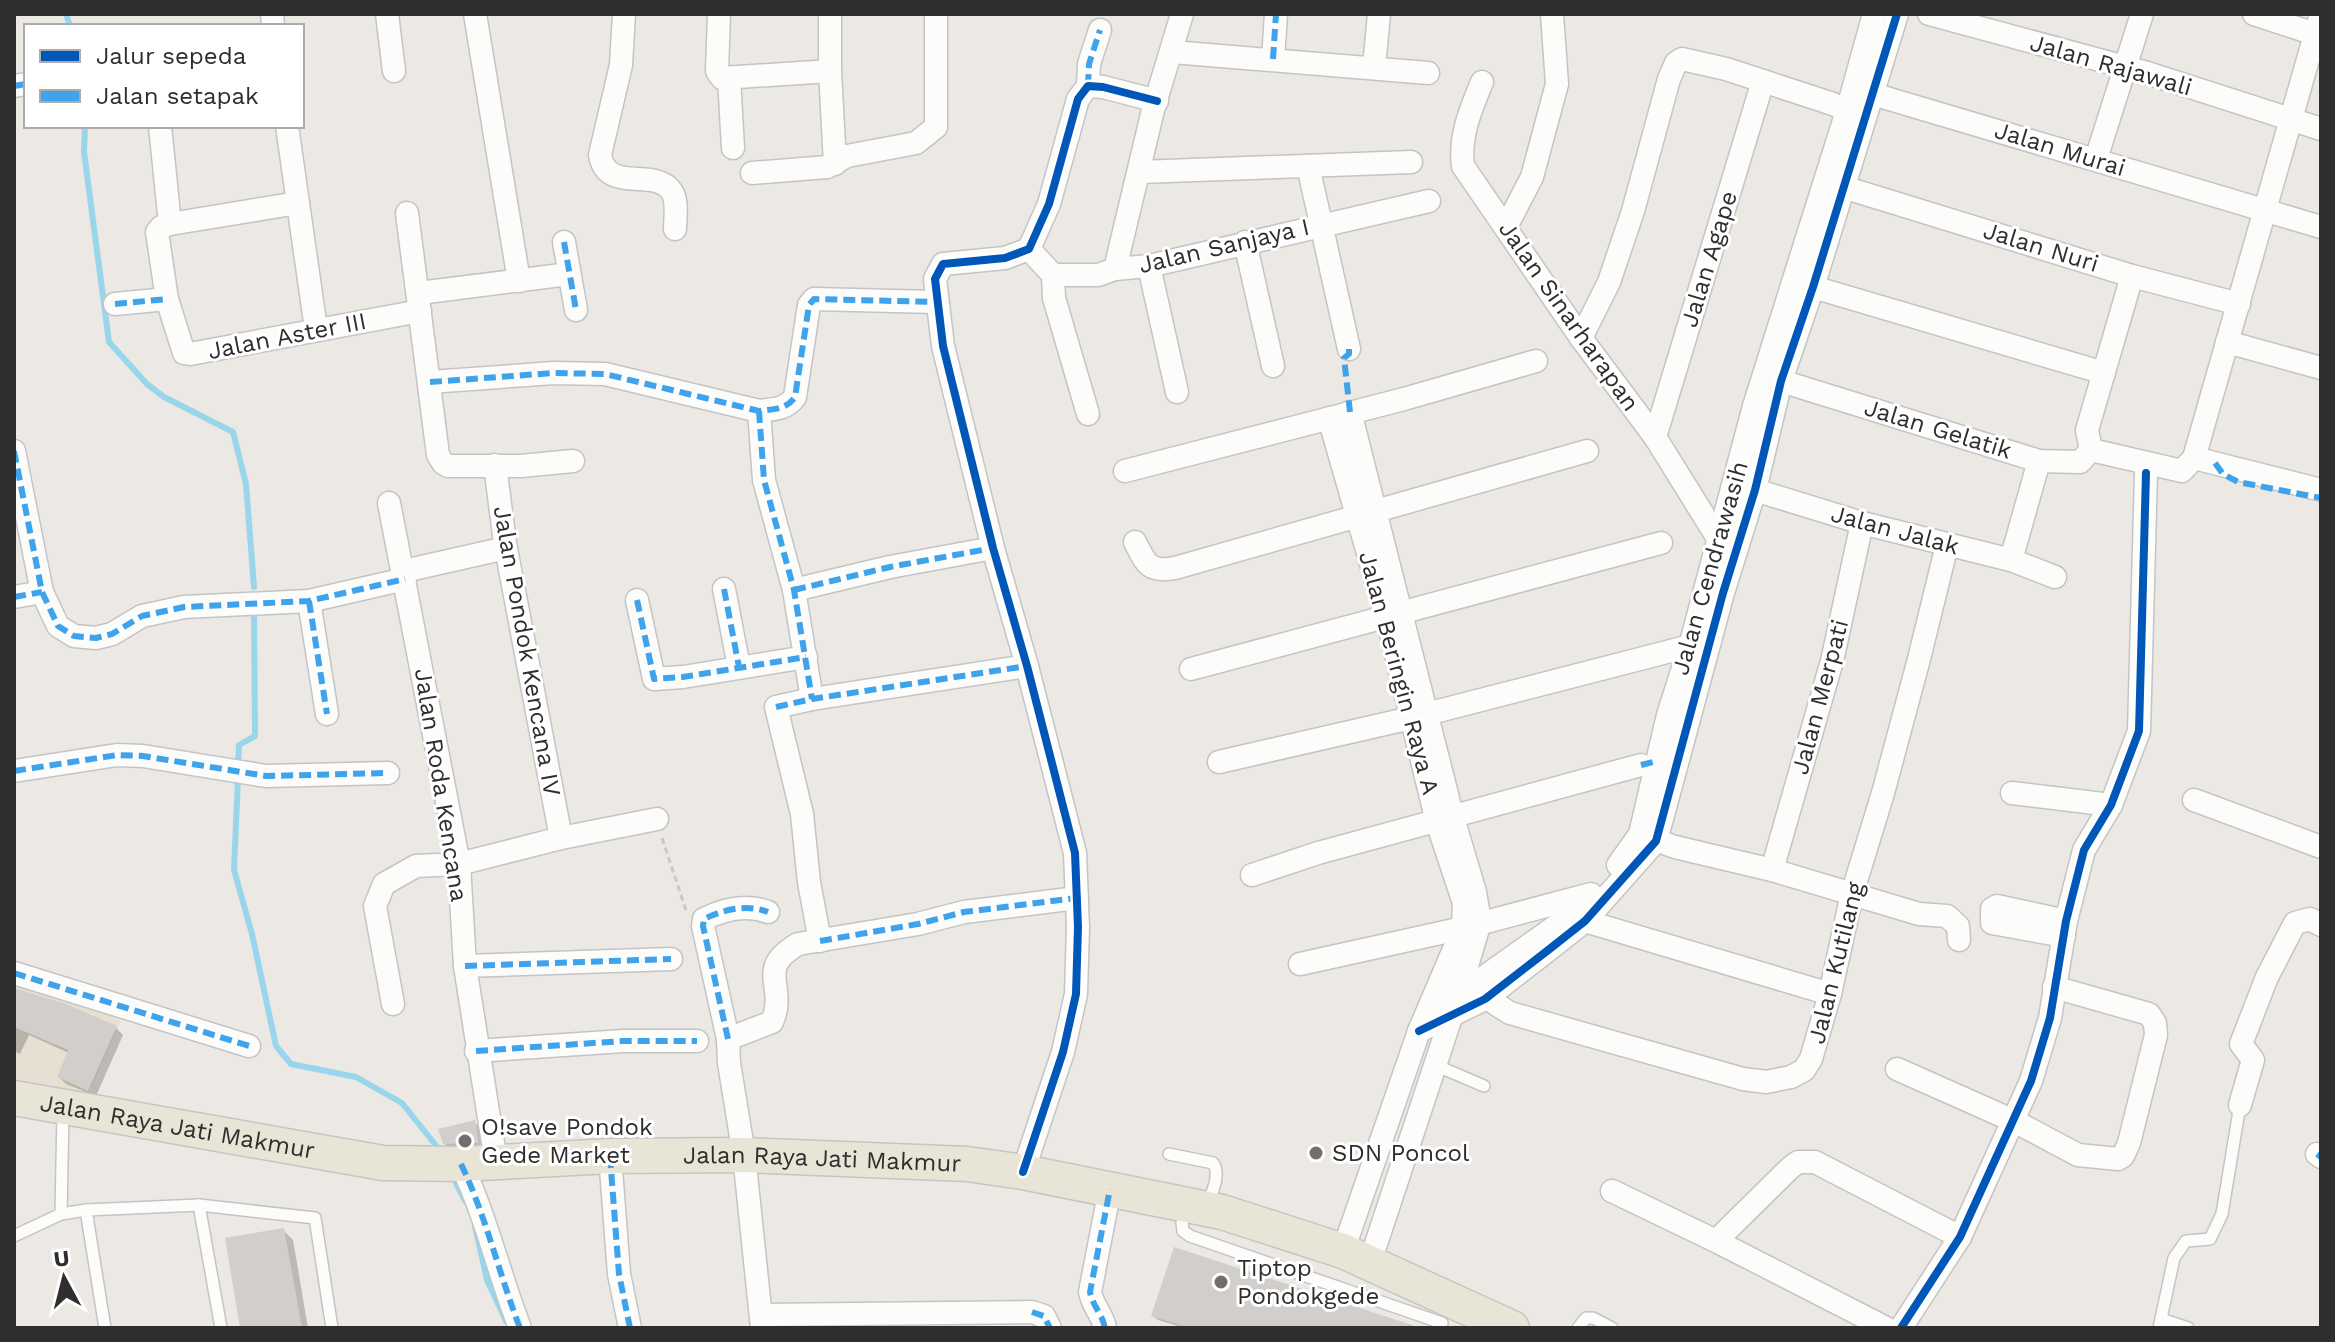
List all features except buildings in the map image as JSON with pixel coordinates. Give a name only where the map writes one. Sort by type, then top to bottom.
[{"type":"main road","name":"Jalan Raya Jati Makmur","points":[[14,1098],[383,1163],[461,1164],[610,1156],[744,1155],[967,1164],[1023,1172],[1198,1206],[1357,1256],[1444,1317],[1512,1328]]},
{"type":"street","points":[[387,14],[394,71]]},
{"type":"street","points":[[475,14],[519,281]]},
{"type":"street","points":[[624,14],[621,65],[600,155],[602,164],[606,172],[617,177],[662,184],[671,189],[675,229]]},
{"type":"street","points":[[719,14],[717,71],[722,78],[830,71]]},
{"type":"street","points":[[830,14],[835,164]]},
{"type":"street","points":[[752,173],[818,169],[847,156],[916,143],[936,127],[936,14]]},
{"type":"street","points":[[1115,269],[1182,14]]},
{"type":"street","points":[[1273,59],[1276,14]]},
{"type":"street","points":[[1374,67],[1379,14]]},
{"type":"street","points":[[1506,227],[1532,177],[1557,84],[1552,14]]},
{"type":"street","name":"Jalan Cendrawasih","points":[[1580,916],[1591,894],[1618,864],[1648,838],[1668,715],[1813,287],[1843,187],[1863,92],[1874,14]]},
{"type":"street","name":"Jalan Cendrawasih","points":[[1745,487],[1754,406],[1847,111],[1863,92],[1897,14]]},
{"type":"street","name":"Jalan Rajawali","points":[[1929,14],[2126,67],[2321,129]]},
{"type":"street","points":[[2096,159],[2142,14]]},
{"type":"street","points":[[2197,464],[2227,342],[2318,24],[2254,14]]},
{"type":"street","points":[[1023,1172],[1063,1052],[1076,994],[1075,853],[993,548],[943,346],[935,279],[943,264],[1005,258],[1029,249],[1049,204],[1078,99],[1088,86],[1089,64],[1100,30]]},
{"type":"street","points":[[1172,52],[1428,73]]},
{"type":"street","points":[[1581,338],[1609,282],[1676,63],[1690,59],[1847,111]]},
{"type":"street","points":[[729,78],[733,148]]},
{"type":"street","name":"Jalan Agape","points":[[1655,437],[1763,81]]},
{"type":"street","name":"Jalan Sinarharapan","points":[[1482,82],[1468,116],[1461,150],[1463,166],[1581,338],[1655,437],[1724,548]]},
{"type":"street","points":[[1088,86],[1157,101]]},
{"type":"street","name":"Jalan Murai","points":[[1863,92],[2321,227]]},
{"type":"street","points":[[160,128],[170,224],[298,203]]},
{"type":"street","points":[[287,128],[316,329]]},
{"type":"street","points":[[1140,172],[1411,162]]},
{"type":"street","points":[[1308,166],[1349,349]]},
{"type":"street","name":"Jalan Nuri","points":[[1843,187],[2132,276],[2239,304]]},
{"type":"street","name":"Jalan Sanjaya I","points":[[1053,275],[1098,275],[1115,269],[1149,266],[1429,201]]},
{"type":"street","points":[[407,213],[438,455],[443,463],[448,466],[521,466],[573,461]]},
{"type":"street","name":"Jalan Aster III","points":[[170,224],[161,227],[156,238],[167,299],[181,347],[184,353],[190,354],[316,329],[519,281],[569,274]]},
{"type":"street","points":[[564,242],[576,310]]},
{"type":"street","points":[[1245,242],[1273,366]]},
{"type":"street","points":[[1029,249],[1053,275],[1054,298],[1088,414]]},
{"type":"street","points":[[1149,266],[1177,392]]},
{"type":"street","points":[[2132,276],[2087,430],[2091,450],[2197,464],[2321,490]]},
{"type":"street","points":[[1813,287],[2104,373]]},
{"type":"street","points":[[115,304],[167,299]]},
{"type":"street","points":[[430,382],[554,373],[605,374],[759,411],[781,408],[789,405],[795,397],[809,305],[814,299],[936,302]]},
{"type":"street","points":[[2227,342],[2321,368]]},
{"type":"street","points":[[1125,471],[1536,361]]},
{"type":"street","name":"Jalan Gelatik","points":[[1781,381],[2039,461],[2080,462],[2091,450]]},
{"type":"street","points":[[759,411],[764,480],[794,590],[812,699]]},
{"type":"street","points":[[1340,415],[1445,820],[1475,892],[1471,987]]},
{"type":"street","points":[[14,451],[42,592],[58,626],[74,636],[96,638],[112,634],[142,616],[184,607],[309,601],[506,548]]},
{"type":"street","points":[[1135,542],[1145,563],[1163,570],[1587,451]]},
{"type":"street","points":[[2011,560],[2039,461]]},
{"type":"street","points":[[2197,464],[2238,482],[2321,498]]},
{"type":"street","name":"Jalan Pondok Kencana IV","points":[[495,465],[506,548],[561,838]]},
{"type":"street","points":[[1901,1328],[1960,1237],[2031,1081],[2050,1018],[2065,928],[2084,850],[2111,805],[2139,731],[2146,473]]},
{"type":"street","name":"Jalan Jalak","points":[[1745,487],[1862,523],[2011,560],[2055,577]]},
{"type":"street","name":"Jalan Roda Kencana","points":[[389,503],[459,864],[465,966],[476,1051],[496,1162]]},
{"type":"street","name":"Jalan Merpati","points":[[1772,870],[1832,661],[1862,523]]},
{"type":"street","points":[[1191,669],[1661,543]]},
{"type":"street","name":"Jalan Kutilang","points":[[1471,987],[1510,1013],[1743,1079],[1766,1082],[1791,1077],[1804,1070],[1811,1059],[1830,994],[1852,894],[1883,793],[1947,545]]},
{"type":"street","points":[[794,590],[890,567],[993,548]]},
{"type":"street","name":"Jalan Cendrawasih","points":[[1432,1020],[1471,987],[1580,916],[1648,838],[1698,682],[1724,548]]},
{"type":"street","points":[[724,589],[739,667]]},
{"type":"street","points":[[14,597],[42,592]]},
{"type":"street","points":[[637,600],[654,679],[806,657]]},
{"type":"street","points":[[309,601],[327,714]]},
{"type":"street","points":[[1219,762],[1420,716],[1690,646]]},
{"type":"street","points":[[820,941],[809,882],[802,814],[776,707],[1027,666]]},
{"type":"street","points":[[14,771],[117,755],[143,756],[266,776],[388,773]]},
{"type":"street","points":[[1252,875],[1318,853],[1641,765]]},
{"type":"street","points":[[2012,793],[2111,805]]},
{"type":"street","points":[[2194,800],[2321,847]]},
{"type":"street","points":[[393,1004],[375,906],[384,884],[416,866],[459,864],[561,838],[657,819]]},
{"type":"street","points":[[1648,838],[1772,870],[1919,914],[1947,916],[1958,926],[1959,940]]},
{"type":"street","points":[[1300,964],[1591,894]]},
{"type":"street","points":[[728,1039],[772,1022],[777,1011],[775,963],[782,954],[798,944],[918,924],[964,912],[1077,898]]},
{"type":"street","points":[[768,912],[756,907],[728,910],[704,919],[703,926],[728,1039],[762,1321],[1032,1312],[1044,1316],[1050,1328]]},
{"type":"street","points":[[1580,916],[1830,994]]},
{"type":"street","points":[[2240,1105],[2253,1060],[2241,1044],[2267,977],[2295,923],[2310,919],[2321,925]]},
{"type":"street","points":[[1357,1256],[1432,1020],[1472,925]]},
{"type":"street","points":[[465,966],[671,959]]},
{"type":"street","points":[[14,973],[249,1046]]},
{"type":"street","points":[[1897,1069],[2014,1121],[2078,1155],[2118,1159],[2123,1156],[2129,1143],[2156,1035],[2155,1023],[2149,1014],[2054,987]]},
{"type":"street","points":[[1357,1256],[1435,1065],[1432,1020]]},
{"type":"street","points":[[476,1051],[623,1041],[697,1041]]},
{"type":"street","points":[[610,1156],[619,1274],[630,1328]]},
{"type":"street","points":[[1716,1241],[1790,1168],[1805,1160],[1815,1162],[1960,1237]]},
{"type":"street","points":[[461,1164],[478,1204],[520,1328]]},
{"type":"street","points":[[1105,1328],[1090,1292],[1110,1189]]},
{"type":"street","points":[[1612,1191],[1886,1328]]},
{"type":"lane","points":[[1435,1065],[1484,1086]]},
{"type":"lane","points":[[2188,1328],[2160,1324],[2174,1258],[2186,1241],[2210,1239],[2219,1222],[2240,1105]]},
{"type":"lane","points":[[61,1214],[63,1107]]},
{"type":"lane","points":[[1169,1154],[1213,1163],[1216,1167],[1217,1172],[1198,1206],[1182,1223],[1183,1231],[1190,1236],[1444,1317]]},
{"type":"lane","points":[[14,1236],[61,1214],[86,1210],[199,1205],[315,1218],[332,1328]]},
{"type":"lane","points":[[199,1205],[221,1328]]},
{"type":"lane","points":[[86,1210],[105,1328]]},
{"type":"lane","points":[[1578,1328],[1586,1318],[1593,1318],[1612,1328]]},
{"type":"path","points":[[657,819],[683,907],[703,926]]},
{"type":"shaded area","points":[[14,977],[121,1020],[87,1097],[21,1083],[14,1076]]},
{"type":"waterway","points":[[66,14],[69,24]]},
{"type":"waterway","points":[[85,128],[84,152],[109,342],[147,384],[164,397],[233,432],[246,484],[254,587]]},
{"type":"waterway","points":[[238,766],[239,745],[255,736],[254,610]]},
{"type":"waterway","points":[[238,777],[234,870],[252,934],[276,1046],[291,1064],[356,1077],[402,1103],[442,1153]]},
{"type":"waterway","points":[[452,1175],[465,1201]]},
{"type":"waterway","points":[[475,1226],[487,1280],[506,1321]]},
{"type":"marked path","points":[[1273,59],[1276,14]]},
{"type":"marked path","points":[[1088,86],[1089,64],[1100,30]]},
{"type":"marked path","points":[[14,86],[24,84]]},
{"type":"marked path","points":[[564,242],[576,310]]},
{"type":"marked path","points":[[115,304],[167,299]]},
{"type":"marked path","points":[[430,382],[554,373],[605,374],[759,411],[774,409],[783,407],[795,397],[809,305],[814,299],[936,302]]},
{"type":"marked path","points":[[1349,349],[1349,354],[1344,358],[1350,412]]},
{"type":"marked path","points":[[759,411],[764,480],[794,590],[812,699]]},
{"type":"marked path","points":[[14,451],[42,592],[58,626],[74,636],[96,638],[112,634],[142,616],[184,607],[309,601],[405,579]]},
{"type":"marked path","points":[[2215,463],[2223,474],[2238,482],[2321,498]]},
{"type":"marked path","points":[[794,590],[890,567],[993,548]]},
{"type":"marked path","points":[[724,589],[739,667]]},
{"type":"marked path","points":[[14,597],[42,592]]},
{"type":"marked path","points":[[637,600],[654,679],[806,657]]},
{"type":"marked path","points":[[309,601],[327,714]]},
{"type":"marked path","points":[[776,707],[1027,666]]},
{"type":"marked path","points":[[14,771],[117,755],[143,756],[266,776],[388,773]]},
{"type":"marked path","points":[[1641,765],[1657,761]]},
{"type":"marked path","points":[[820,941],[918,924],[964,912],[1077,898]]},
{"type":"marked path","points":[[728,1039],[704,919],[736,909],[752,908],[768,912]]},
{"type":"marked path","points":[[465,966],[671,959]]},
{"type":"marked path","points":[[14,973],[249,1046]]},
{"type":"marked path","points":[[476,1051],[623,1041],[697,1041]]},
{"type":"marked path","points":[[2317,1154],[2321,1157]]},
{"type":"marked path","points":[[610,1156],[619,1274],[630,1328]]},
{"type":"marked path","points":[[461,1164],[478,1204],[520,1328]]},
{"type":"marked path","points":[[1105,1328],[1090,1292],[1110,1189]]},
{"type":"marked path","points":[[1032,1312],[1044,1316],[1050,1328]]},
{"type":"cycle path","points":[[1419,1031],[1485,999],[1585,921],[1656,841],[1723,593],[1755,490],[1781,381],[1897,14]]},
{"type":"cycle path","points":[[1023,1172],[1063,1052],[1076,994],[1078,927],[1075,853],[993,548],[943,346],[935,279],[943,264],[1005,258],[1029,249],[1049,204],[1078,99],[1088,86],[1157,101]]},
{"type":"cycle path","points":[[1901,1328],[1960,1237],[2031,1081],[2050,1018],[2066,921],[2084,850],[2111,805],[2139,731],[2146,473]]},
{"type":"place","name":"O!save Pondok Gede Market","points":[[465,1141]]},
{"type":"place","name":"SDN Poncol","points":[[1316,1153]]},
{"type":"place","name":"Tiptop Pondokgede","points":[[1221,1282]]}]
